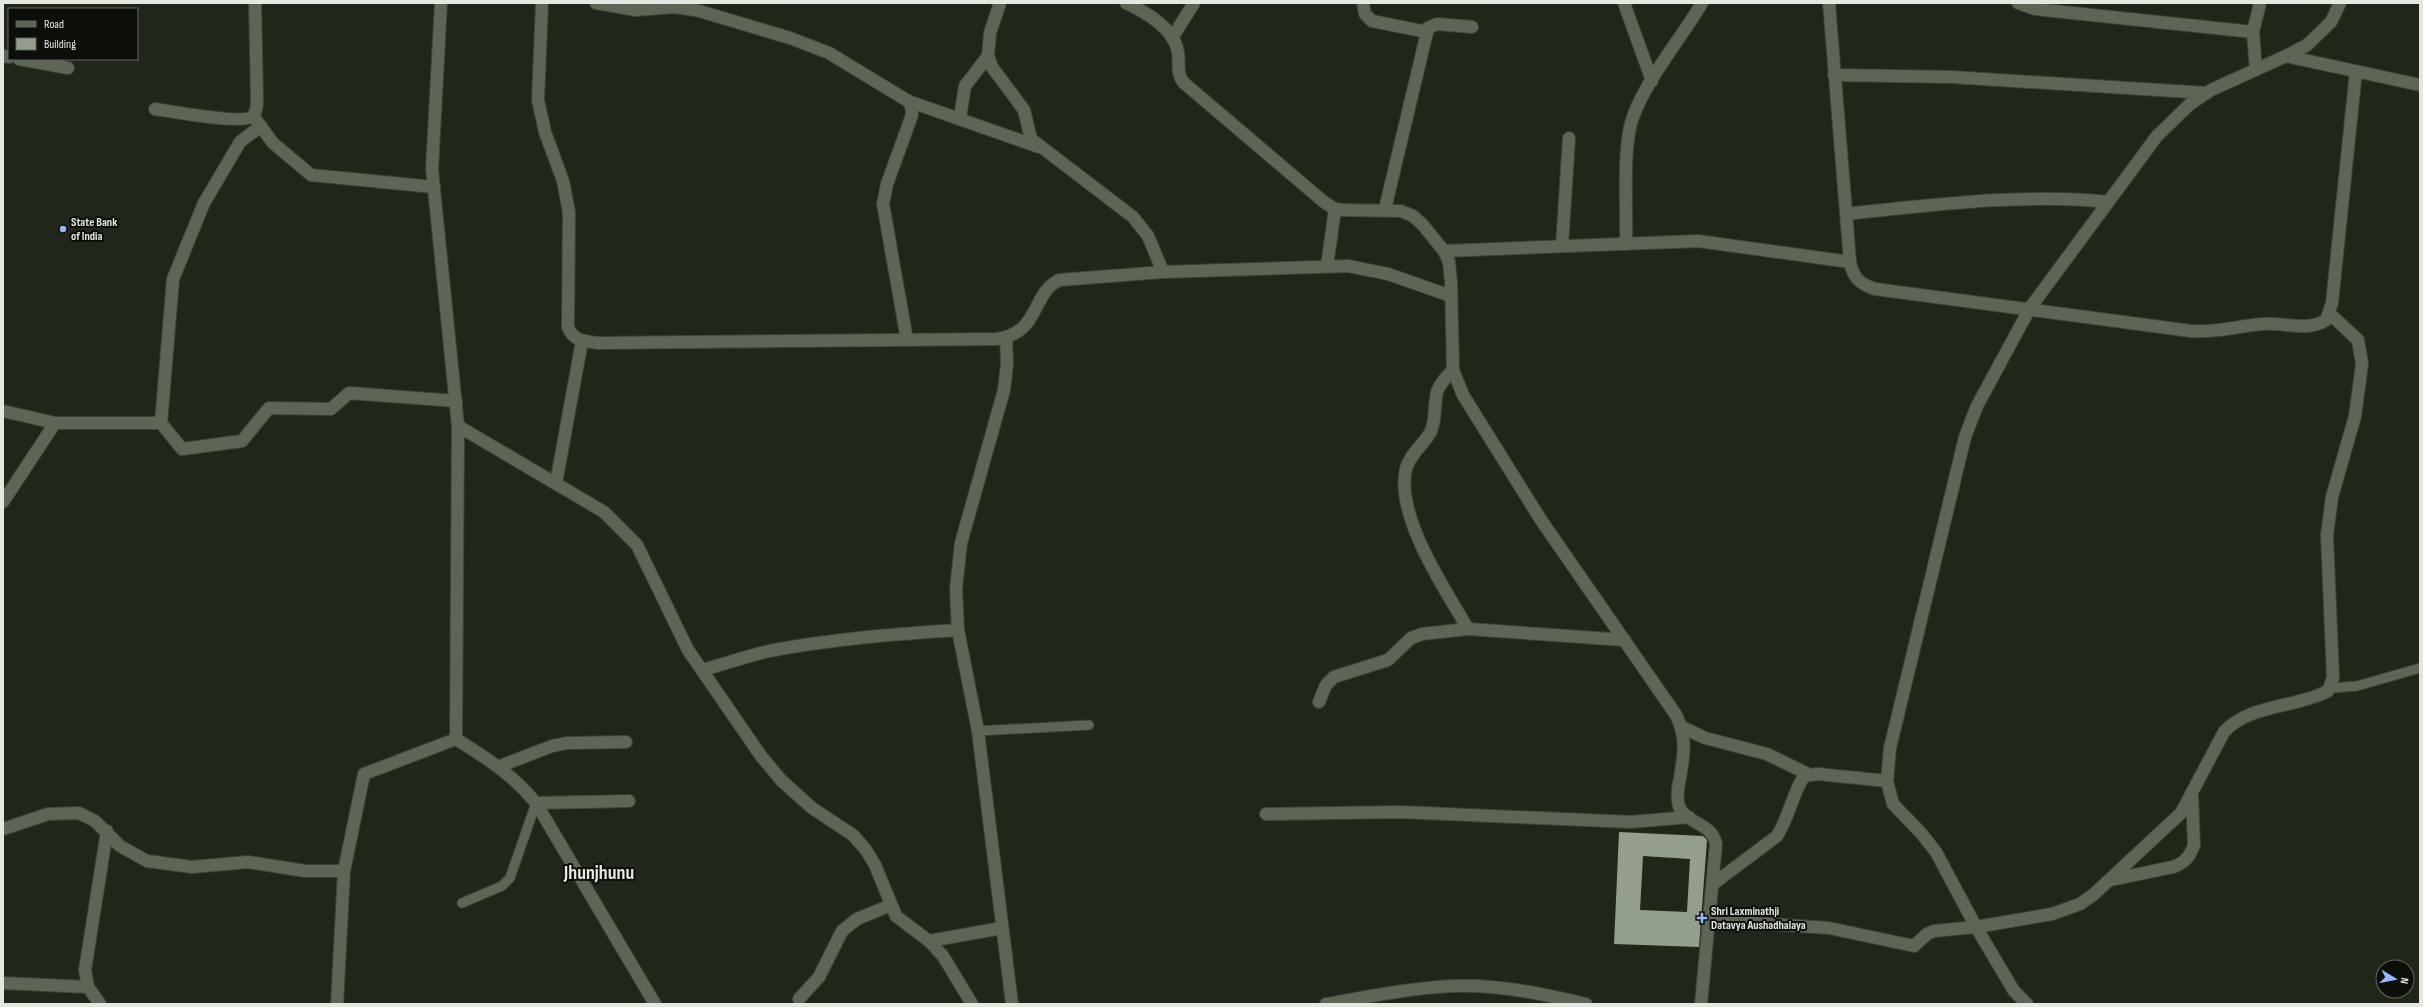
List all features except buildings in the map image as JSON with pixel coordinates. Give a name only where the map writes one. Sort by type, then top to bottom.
[{"type":"street","points":[[155,109],[234,119],[248,119],[253,115],[257,109],[255,3]]},
{"type":"street","points":[[441,3],[432,169],[458,426],[456,739]]},
{"type":"street","points":[[542,3],[538,100],[545,132],[563,181],[569,212],[568,327],[570,333],[582,341],[605,343],[1006,338],[1021,330],[1028,323],[1047,289],[1059,280],[1163,272],[1327,266],[1366,268],[1451,296]]},
{"type":"street","points":[[596,3],[636,10],[674,7],[696,10],[790,38],[829,53],[908,101],[960,118],[1044,149]]},
{"type":"street","points":[[1000,3],[990,33],[988,56],[992,67],[1024,110],[1031,139],[1133,217],[1148,236],[1163,272]]},
{"type":"street","points":[[1126,3],[1154,19],[1172,38],[1179,53],[1179,75],[1184,83],[1310,193],[1335,209],[1385,209],[1401,211],[1413,216],[1444,251],[1450,270],[1453,370],[1456,381],[1471,409],[1541,520],[1625,640],[1682,727],[1684,753],[1677,798],[1682,812],[1705,826],[1715,838],[1716,851],[1701,1004]]},
{"type":"street","points":[[1172,38],[1194,3]]},
{"type":"street","points":[[1363,3],[1365,14],[1372,21],[1427,32]]},
{"type":"street","points":[[1624,3],[1652,82]]},
{"type":"street","points":[[1626,244],[1630,128],[1652,82],[1702,3]]},
{"type":"street","points":[[1829,3],[1850,262],[1852,272],[1857,280],[1875,289],[2030,308],[2203,332],[2230,330],[2264,323],[2316,325],[2326,320],[2330,314],[2356,71]]},
{"type":"street","points":[[2018,3],[2035,9],[2252,32]]},
{"type":"street","points":[[2256,70],[2252,32],[2260,3]]},
{"type":"street","points":[[2027,1004],[2014,991],[1976,927],[1936,852],[1893,804],[1887,781],[1890,748],[1965,438],[1977,406],[2030,308],[2157,136],[2190,104],[2207,93],[2286,56],[2320,35],[2331,22],[2340,3]]},
{"type":"street","points":[[1385,209],[1427,32],[1430,25],[1437,24],[1472,27]]},
{"type":"street","points":[[960,118],[965,86],[988,56]]},
{"type":"street","points":[[2286,56],[2420,85]]},
{"type":"street","points":[[24,60],[68,68]]},
{"type":"street","points":[[1834,75],[1952,77],[2207,93]]},
{"type":"street","points":[[907,340],[884,204],[887,184],[912,115],[911,105],[908,101]]},
{"type":"street","points":[[253,115],[273,143],[311,175],[434,188]]},
{"type":"street","points":[[261,126],[240,142],[204,202],[174,279],[161,423],[182,449],[242,441],[269,408],[331,409],[349,393],[456,402]]},
{"type":"street","points":[[1562,246],[1569,138]]},
{"type":"street","points":[[1846,214],[2021,198],[2064,197],[2108,202]]},
{"type":"street","points":[[1327,266],[1335,209]]},
{"type":"street","points":[[1444,251],[1698,241],[1850,262]]},
{"type":"street","points":[[1709,920],[1829,928],[1914,946],[1930,932],[1976,927],[2039,917],[2068,908],[2093,895],[2171,825],[2181,813],[2192,795],[2216,746],[2231,724],[2255,714],[2324,693],[2330,688],[2333,678],[2327,536],[2332,497],[2355,416],[2362,364],[2358,340],[2330,314]]},
{"type":"street","points":[[1006,338],[1007,364],[1004,390],[961,543],[956,589],[958,630],[978,731],[1012,1004]]},
{"type":"street","points":[[556,484],[582,341]]},
{"type":"street","points":[[1453,370],[1438,392],[1430,433],[1408,462],[1405,478],[1405,491],[1410,515],[1429,561],[1468,628]]},
{"type":"street","points":[[3,410],[55,423],[161,423]]},
{"type":"street","points":[[3,502],[55,423]]},
{"type":"street","points":[[458,426],[604,512],[637,545],[688,650],[761,756],[781,780],[812,808],[853,835],[866,850],[875,865],[896,916],[929,941],[943,956],[972,1004]]},
{"type":"street","points":[[1319,702],[1326,685],[1334,677],[1388,660],[1411,638],[1422,634],[1468,628],[1625,640]]},
{"type":"street","points":[[702,670],[768,652],[830,641],[958,630]]},
{"type":"street","points":[[1682,727],[1705,738],[1767,754],[1810,775]]},
{"type":"street","points":[[456,739],[500,766],[520,784],[536,803],[655,1004]]},
{"type":"street","points":[[337,1004],[344,871],[364,774],[456,739]]},
{"type":"street","points":[[500,766],[552,746],[567,743],[626,742]]},
{"type":"street","points":[[1713,884],[1777,836],[1784,826],[1798,786],[1804,776],[1810,775],[1887,781]]},
{"type":"street","points":[[2108,880],[2173,868],[2185,861],[2194,844],[2192,795]]},
{"type":"street","points":[[536,803],[629,801]]},
{"type":"street","points":[[3,829],[48,814],[67,812],[79,813],[95,821],[120,846],[147,861],[192,867],[248,862],[305,871],[344,871]]},
{"type":"street","points":[[1266,814],[1401,812],[1630,822],[1689,817]]},
{"type":"street","points":[[100,1004],[88,987],[85,970],[86,955],[107,832]]},
{"type":"street","points":[[799,999],[819,977],[842,931],[857,919],[891,905]]},
{"type":"street","points":[[929,941],[1002,928]]},
{"type":"street","points":[[3,983],[88,987]]},
{"type":"street","points":[[1326,1004],[1453,986],[1498,989],[1553,996],[1586,1004]]},
{"type":"lane","points":[[2330,688],[2356,686],[2420,668]]},
{"type":"lane","points":[[978,731],[1089,725]]},
{"type":"lane","points":[[462,903],[502,886],[510,878],[517,866],[536,803]]},
{"type":"place","name":"State Bank of India","points":[[63,229]]},
{"type":"place","name":"Shri Laxminathji Datavya Aushadhalaya","points":[[1702,918]]},
{"type":"district","name":"Jhunjhunu","points":[[599,872]]}]
